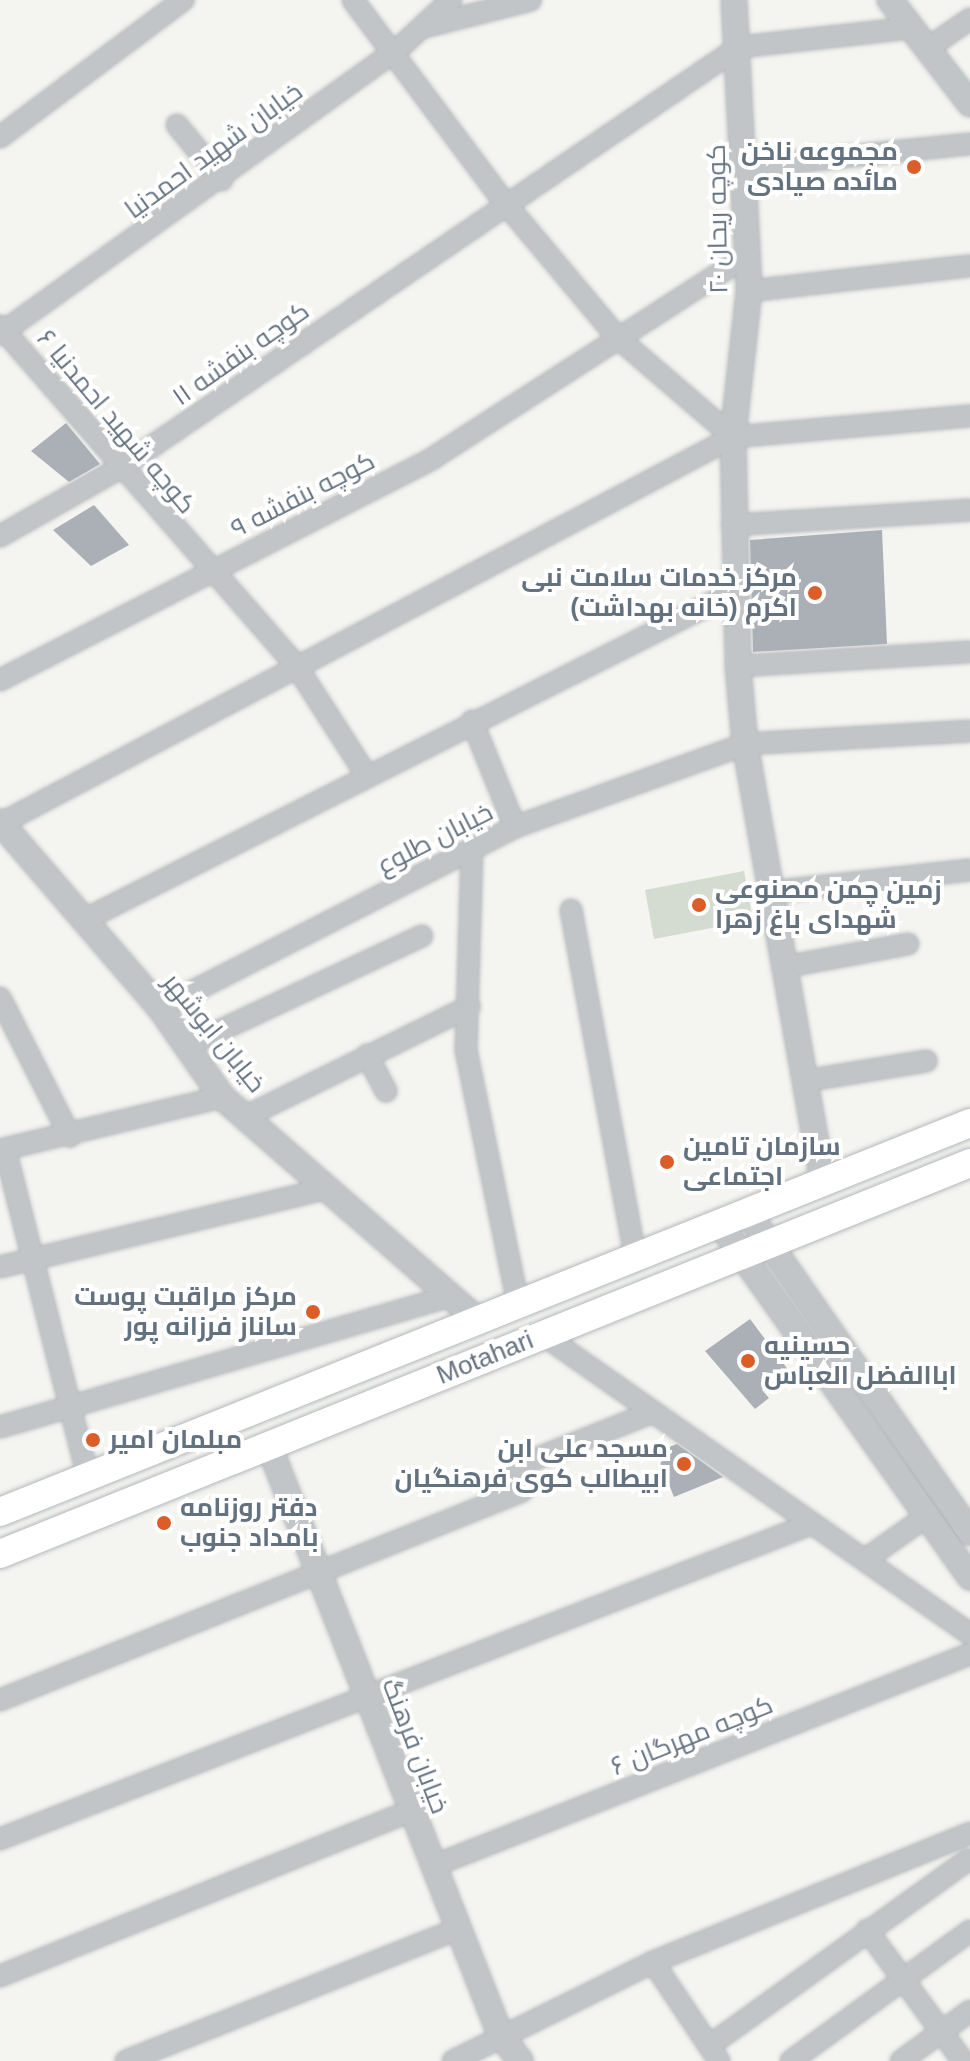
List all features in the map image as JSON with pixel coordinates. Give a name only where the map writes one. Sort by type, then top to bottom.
[{"type":"main road","name":"Motahari","points":[[0,1512],[970,1123]]},
{"type":"main road","name":"Motahari","points":[[0,1554],[970,1163]]},
{"type":"street","points":[[0,137],[183,0]]},
{"type":"street","points":[[353,0],[396,51],[505,203],[618,338],[733,437]]},
{"type":"street","name":"خیابان شهید احمدنیا","points":[[1,330],[222,180],[396,51],[416,29],[451,0]]},
{"type":"street","points":[[416,29],[531,0]]},
{"type":"street","name":"کوچه ریحان ۲۰","points":[[734,0],[749,254],[749,291],[733,437],[732,525],[738,666],[745,744],[823,1181]]},
{"type":"street","points":[[890,0],[970,104]]},
{"type":"street","points":[[928,48],[970,19]]},
{"type":"street","points":[[739,47],[912,28]]},
{"type":"street","name":"کوچه بنفشه ۱۱","points":[[0,536],[120,468],[505,203],[739,47]]},
{"type":"street","points":[[177,125],[222,180]]},
{"type":"street","points":[[746,167],[970,144]]},
{"type":"street","name":"کوچه بنفشه ۹","points":[[0,680],[433,458],[749,254]]},
{"type":"street","points":[[749,291],[970,266]]},
{"type":"street","name":"کوچه شهید احمدنیا ۶","points":[[1,330],[210,572],[297,667],[365,773]]},
{"type":"street","points":[[0,823],[733,437],[970,416]]},
{"type":"street","points":[[732,525],[970,510]]},
{"type":"street","points":[[84,920],[365,773],[734,592]]},
{"type":"street","points":[[738,666],[970,652]]},
{"type":"street","points":[[472,721],[515,827]]},
{"type":"street","name":"خیابان طلوع","points":[[160,1008],[515,827],[745,744],[970,731]]},
{"type":"street","name":"خیابان ابوشهر","points":[[0,823],[160,1008],[189,1045],[222,1097],[321,1190],[478,1320]]},
{"type":"street","points":[[472,849],[466,1050],[518,1304]]},
{"type":"street","points":[[770,892],[970,870]]},
{"type":"street","points":[[571,910],[635,1257]]},
{"type":"street","points":[[189,1045],[422,936]]},
{"type":"street","points":[[784,967],[908,944]]},
{"type":"street","points":[[0,998],[70,1136]]},
{"type":"street","points":[[245,1117],[469,1007]]},
{"type":"street","points":[[367,1055],[386,1091]]},
{"type":"street","points":[[804,1081],[926,1061]]},
{"type":"street","points":[[88,1476],[28,1260],[2,1149],[70,1136],[222,1097]]},
{"type":"street","points":[[0,1267],[321,1190]]},
{"type":"street","points":[[748,1213],[907,1443],[966,1521]]},
{"type":"street","points":[[720,1224],[738,1254],[970,1577]]},
{"type":"street","points":[[0,1427],[448,1297]]},
{"type":"street","points":[[542,1334],[970,1634]]},
{"type":"street","points":[[0,1700],[522,1491],[513,1468],[653,1412]]},
{"type":"street","points":[[885,1458],[907,1443]]},
{"type":"street","name":"خیابان فرهنگ","points":[[269,1446],[500,2034],[520,2061]]},
{"type":"street","points":[[866,1559],[927,1516]]},
{"type":"street","points":[[0,1839],[811,1524]]},
{"type":"street","name":"کوچه مهرگان ۶","points":[[433,1866],[970,1654]]},
{"type":"street","points":[[0,1976],[410,1811]]},
{"type":"street","points":[[453,2061],[500,2034],[653,1962],[962,1837],[969,1862],[867,1930],[714,2053],[653,1962]]},
{"type":"street","points":[[126,2061],[458,1929]]},
{"type":"street","points":[[867,1930],[963,2061]]},
{"type":"street","points":[[791,2061],[970,1931]]},
{"type":"street","points":[[901,2061],[970,2011]]},
{"type":"shaded area","name":"زمین چمن مصنوعی شهدای باغ زهرا","points":[[744,871],[753,920],[654,939],[645,890]]},
{"type":"building","points":[[66,423],[100,464],[69,482],[31,451]]},
{"type":"building","points":[[94,505],[129,545],[91,566],[53,530]]},
{"type":"building","name":"مرکز خدمات سلامت نبی اکرم (خانه بهداشت)","points":[[882,530],[887,644],[753,652],[750,540]]},
{"type":"building","name":"حسینیه اباالفضل العباس","points":[[750,1319],[789,1371],[762,1390],[769,1398],[755,1409],[705,1351]]},
{"type":"building","name":"مسجد علی ابن ابیطالب کوی فرهنگیان","points":[[677,1444],[723,1477],[674,1497],[656,1452]]},
{"type":"place","name":"مجموعه ناخن مائده صیادی","points":[[914,167]]},
{"type":"place","name":"مرکز خدمات سلامت نبی اکرم (خانه بهداشت)","points":[[815,593]]},
{"type":"place","name":"زمین چمن مصنوعی شهدای باغ زهرا","points":[[699,905]]},
{"type":"place","name":"سازمان تامین اجتماعی","points":[[667,1162]]},
{"type":"place","name":"مرکز مراقبت پوست ساناز فرزانه پور","points":[[313,1312]]},
{"type":"place","name":"حسینیه اباالفضل العباس","points":[[748,1361]]},
{"type":"place","name":"مبلمان امیر","points":[[93,1440]]},
{"type":"place","name":"مسجد علی ابن ابیطالب کوی فرهنگیان","points":[[684,1464]]},
{"type":"place","name":"دفتر روزنامه بامداد جنوب","points":[[164,1523]]}]
